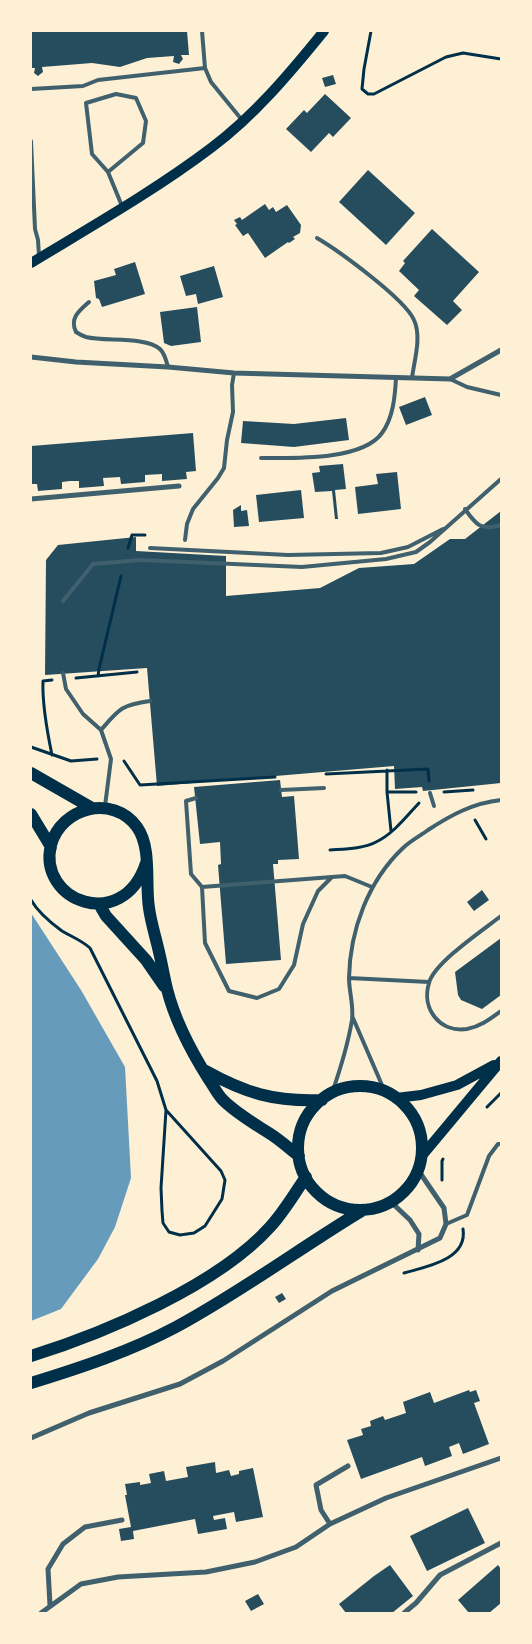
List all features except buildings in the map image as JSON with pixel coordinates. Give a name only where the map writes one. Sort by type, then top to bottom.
[{"type":"main road","points":[[35,261],[123,208],[211,148],[283,82],[324,31]]},
{"type":"main road","points":[[31,773],[98,808],[117,811],[137,827],[143,838],[146,850],[149,908],[167,990],[178,1021],[202,1068],[222,1098],[237,1112],[299,1156]]},
{"type":"main road","points":[[98,808],[76,812],[63,822],[54,836],[50,859],[52,871],[65,891],[81,900],[99,904],[112,902],[134,888],[142,876],[146,863]]},
{"type":"main road","points":[[31,814],[51,847]]},
{"type":"main road","points":[[99,904],[106,916],[146,960],[167,990]]},
{"type":"main road","points":[[396,1098],[422,1095],[457,1085],[500,1061]]},
{"type":"main road","points":[[421,1157],[500,1061]]},
{"type":"main road","points":[[202,1068],[228,1084],[270,1097],[299,1101],[327,1097]]},
{"type":"main road","points":[[358,1086],[385,1092],[396,1098],[408,1110],[417,1124],[422,1140],[418,1170],[412,1182],[403,1193],[391,1202],[377,1208],[349,1209],[336,1205],[314,1189],[306,1177],[299,1156],[299,1139],[304,1123],[313,1109],[327,1097],[345,1088],[358,1086]]},
{"type":"main road","points":[[31,1356],[115,1325],[203,1280],[240,1255],[270,1228],[306,1177]]},
{"type":"main road","points":[[31,1383],[75,1369],[175,1328],[223,1300],[363,1210]]},
{"type":"street","points":[[31,357],[234,373],[450,379],[501,350]]},
{"type":"street","points":[[31,499],[179,486]]},
{"type":"street","points":[[31,1438],[89,1413],[180,1384],[223,1361],[332,1291],[440,1238],[446,1224],[444,1208],[418,1170]]},
{"type":"street","points":[[391,1202],[410,1220],[419,1234],[418,1250]]},
{"type":"street","points":[[41,1613],[81,1584],[118,1576],[206,1572],[255,1562],[296,1547],[330,1524],[386,1498],[501,1458]]},
{"type":"street","points":[[330,1524],[321,1510],[316,1485],[348,1466]]},
{"type":"street","points":[[50,1605],[48,1569],[63,1544],[85,1527],[122,1520]]},
{"type":"street","points":[[404,1613],[416,1603],[440,1575],[501,1544]]},
{"type":"lane","points":[[202,31],[206,68],[212,82],[242,120]]},
{"type":"lane","points":[[31,89],[84,86],[98,80],[206,68]]},
{"type":"lane","points":[[108,172],[143,143],[146,121],[136,98],[116,94],[86,104],[92,154],[108,172],[123,208]]},
{"type":"lane","points":[[31,140],[35,229],[38,240],[35,261]]},
{"type":"lane","points":[[317,238],[333,247],[400,302],[415,321],[417,339],[412,378]]},
{"type":"lane","points":[[89,302],[77,312],[73,322],[76,332],[85,337],[135,341],[155,346],[166,357],[168,367]]},
{"type":"lane","points":[[185,540],[187,524],[193,509],[224,468],[233,412],[232,385],[234,373]]},
{"type":"lane","points":[[261,458],[305,458],[340,454],[375,441],[382,433],[390,417],[396,378]]},
{"type":"lane","points":[[450,379],[467,387],[501,395]]},
{"type":"lane","points":[[63,602],[93,564],[142,560],[302,567],[386,559],[416,552],[450,526],[465,509],[501,478]]},
{"type":"lane","points":[[465,509],[475,523],[481,526],[487,528],[501,525]]},
{"type":"lane","points":[[150,548],[200,549],[288,555],[381,553],[408,547],[450,526]]},
{"type":"lane","points":[[63,673],[66,689],[83,714],[101,730],[111,759],[98,808]]},
{"type":"lane","points":[[101,730],[125,706],[150,701]]},
{"type":"lane","points":[[281,790],[324,788]]},
{"type":"lane","points":[[430,793],[434,806]]},
{"type":"lane","points":[[196,798],[186,801],[190,874],[202,887],[205,943],[229,991],[257,998],[279,989],[294,965],[303,924],[318,891],[332,877]]},
{"type":"lane","points":[[385,1092],[352,1018],[349,978],[353,939],[362,908],[372,888],[391,860],[404,846],[469,806],[501,800]]},
{"type":"lane","points":[[202,887],[345,876],[372,888]]},
{"type":"lane","points":[[501,916],[442,964],[429,982],[427,1004],[434,1016],[445,1027],[466,1029],[485,1023],[501,1011]]},
{"type":"lane","points":[[349,978],[429,982]]},
{"type":"lane","points":[[327,1097],[352,1018]]},
{"type":"lane","points":[[446,1224],[467,1216],[489,1156],[498,1144],[501,1144]]},
{"type":"path","points":[[370,31],[362,89],[368,94],[374,94],[446,57],[463,53],[501,59]]},
{"type":"path","points":[[126,556],[132,535],[150,535]]},
{"type":"path","points":[[98,676],[121,575]]},
{"type":"path","points":[[82,677],[136,672]]},
{"type":"path","points":[[45,681],[46,726],[52,755]]},
{"type":"path","points":[[318,775],[428,769],[430,793],[391,832],[375,843],[350,849],[330,850]]},
{"type":"path","points":[[387,770],[391,832]]},
{"type":"path","points":[[218,781],[278,777]]},
{"type":"path","points":[[387,792],[463,792]]},
{"type":"path","points":[[475,819],[486,839]]},
{"type":"path","points":[[31,900],[36,909],[63,932],[82,941],[90,948],[156,1080],[166,1110],[161,1188],[163,1223],[169,1232],[180,1235],[194,1233],[205,1226],[222,1199],[225,1180],[221,1171],[166,1110]]},
{"type":"water","points":[[31,913],[81,990],[125,1067],[131,1178],[115,1227],[98,1259],[61,1309],[31,1321]]}]
